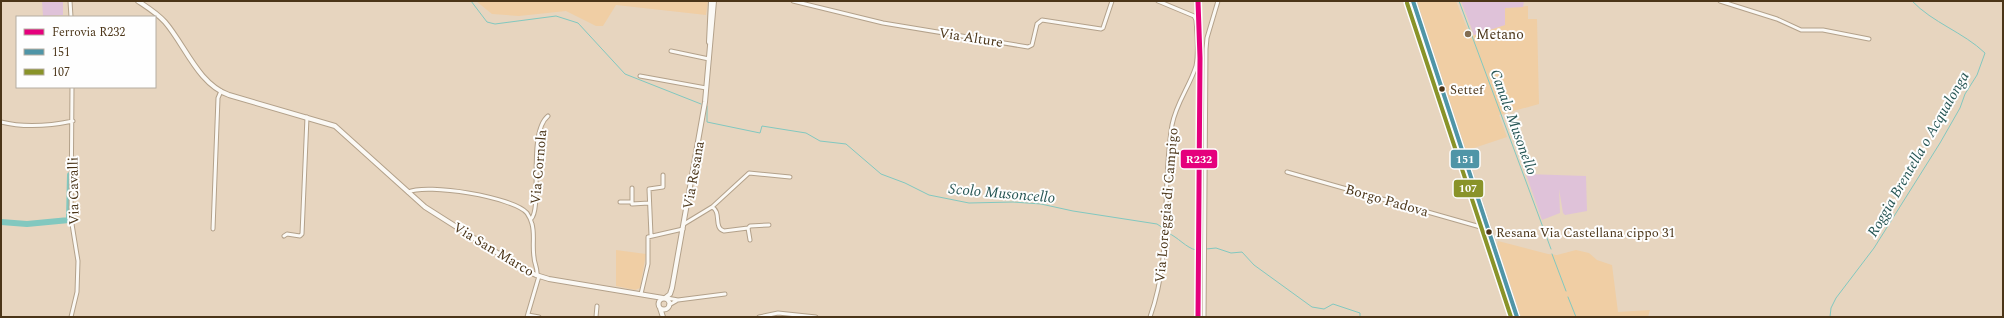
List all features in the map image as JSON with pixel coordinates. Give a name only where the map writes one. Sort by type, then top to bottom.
[{"type":"main road","points":[[1413,1],[1517,317]]},
{"type":"street","points":[[70,1],[71,16]]},
{"type":"street","points":[[138,1],[163,20],[203,75],[221,91],[218,97],[216,127],[213,229]]},
{"type":"street","name":"Via Resana","points":[[710,48],[708,33],[711,1]]},
{"type":"street","name":"Via Resana","points":[[659,306],[660,300],[667,301],[671,293],[684,227],[706,88],[714,1]]},
{"type":"street","name":"Via Alture","points":[[794,1],[883,23],[1028,47],[1032,45],[1037,24],[1042,20],[1100,29],[1103,28],[1112,1]]},
{"type":"street","name":"Via Loreggia di Campigo","points":[[1150,317],[1157,297],[1164,256],[1166,178],[1172,124],[1179,101],[1194,70],[1197,57],[1196,20],[1194,16],[1158,1]]},
{"type":"street","points":[[1204,317],[1206,49],[1207,38],[1218,1]]},
{"type":"street","points":[[1720,1],[1777,19],[1801,30],[1824,30],[1869,39]]},
{"type":"street","points":[[671,51],[709,59]]},
{"type":"street","points":[[640,76],[706,88]]},
{"type":"street","name":"Via Cavalli","points":[[72,88],[73,121],[71,218],[78,261],[77,292],[72,317]]},
{"type":"street","name":"Via San Marco","points":[[221,91],[335,126],[429,210],[515,265],[538,276],[641,294],[667,301]]},
{"type":"street","name":"Via Cornola","points":[[530,219],[534,212],[540,129],[542,122],[548,116]]},
{"type":"street","points":[[284,236],[286,234],[300,236],[302,234],[307,117]]},
{"type":"street","points":[[1,122],[17,126],[55,125],[73,121]]},
{"type":"street","name":"Borgo Padova","points":[[1287,172],[1487,228]]},
{"type":"street","points":[[651,235],[684,227],[712,207],[748,173],[790,177]]},
{"type":"street","points":[[641,294],[648,264],[647,241],[651,235],[649,189],[663,187],[663,175]]},
{"type":"street","points":[[632,188],[632,202]]},
{"type":"street","points":[[408,192],[416,190],[457,191],[504,200],[524,210],[533,226],[533,256],[538,276],[527,316],[539,317]]},
{"type":"street","points":[[620,202],[632,202],[632,204],[649,203]]},
{"type":"street","points":[[712,207],[716,211],[721,230],[769,225]]},
{"type":"street","points":[[748,228],[750,240]]},
{"type":"street","points":[[663,317],[659,306],[667,301],[725,294]]},
{"type":"street","name":"Via San Marco","points":[[648,296],[659,306]]},
{"type":"street","points":[[667,301],[678,300]]},
{"type":"street","points":[[663,317],[667,301]]},
{"type":"street","points":[[596,317],[597,306]]},
{"type":"street","points":[[759,317],[778,313],[816,317]]},
{"type":"shaded area","points":[[42,1],[63,1],[63,15],[43,16]]},
{"type":"shaded area","points":[[476,1],[708,1],[706,15],[616,5],[603,26],[596,26],[566,11],[519,16],[492,14]]},
{"type":"shaded area","points":[[1416,1],[1456,1],[1469,33],[1469,37],[1504,25],[1505,8],[1528,6],[1528,19],[1537,19],[1539,104],[1499,115],[1507,137],[1465,151]]},
{"type":"shaded area","points":[[1461,1],[1524,1],[1523,7],[1505,8],[1505,25],[1474,35]]},
{"type":"shaded area","points":[[1198,64],[1202,67],[1200,317],[1197,317]]},
{"type":"shaded area","points":[[1526,174],[1586,176],[1587,211],[1565,215],[1563,213],[1559,189],[1560,213],[1542,220]]},
{"type":"shaded area","points":[[1498,241],[1548,254],[1557,255],[1576,250],[1589,253],[1597,260],[1612,265],[1618,312],[1650,310],[1648,317],[1521,317],[1497,245]]},
{"type":"shaded area","points":[[616,250],[646,254],[640,288],[635,290],[616,286]]},
{"type":"waterway","name":"Scolo Musoncello","points":[[471,1],[487,22],[495,24],[556,16],[578,23],[625,74],[701,104]]},
{"type":"waterway","name":"Canale Musonello","points":[[1459,1],[1551,249]]},
{"type":"waterway","name":"Roggia Brentella o Acqualonga","points":[[1830,317],[1831,308],[1836,298],[1874,248],[1940,143],[1960,108],[1965,94],[1977,75],[1985,53],[1967,39],[1920,9],[1912,1]]},
{"type":"waterway","name":"Scolo Musoncello","points":[[707,106],[707,122],[760,133],[762,126],[806,133],[820,141],[846,144],[881,174],[905,183],[929,195],[969,203],[1013,202],[1041,204],[1073,211],[1157,224],[1163,228]]},
{"type":"waterway","points":[[1,222],[27,224],[69,220],[70,175]]},
{"type":"waterway","name":"Scolo Musoncello","points":[[1168,233],[1192,249],[1196,250]]},
{"type":"waterway","name":"Scolo Musoncello","points":[[1206,249],[1216,248],[1231,253],[1242,252],[1254,265],[1312,307],[1324,309],[1333,304],[1360,313],[1360,317]]},
{"type":"waterway","name":"Canale Musonello","points":[[1552,254],[1566,291]]},
{"type":"waterway","name":"Canale Musonello","points":[[1568,297],[1576,317]]},
{"type":"rail line","name":"R232","points":[[1198,1],[1200,58],[1198,317]]},
{"type":"transit line","name":"151","points":[[1413,1],[1517,317]]},
{"type":"transit line","name":"107","points":[[1407,3],[1511,317]]},
{"type":"place","name":"Metano","points":[[1468,34]]},
{"type":"place","name":"Settef","points":[[1442,89]]},
{"type":"place","name":"Resana Via Castellana cippo 31","points":[[1489,232]]}]
